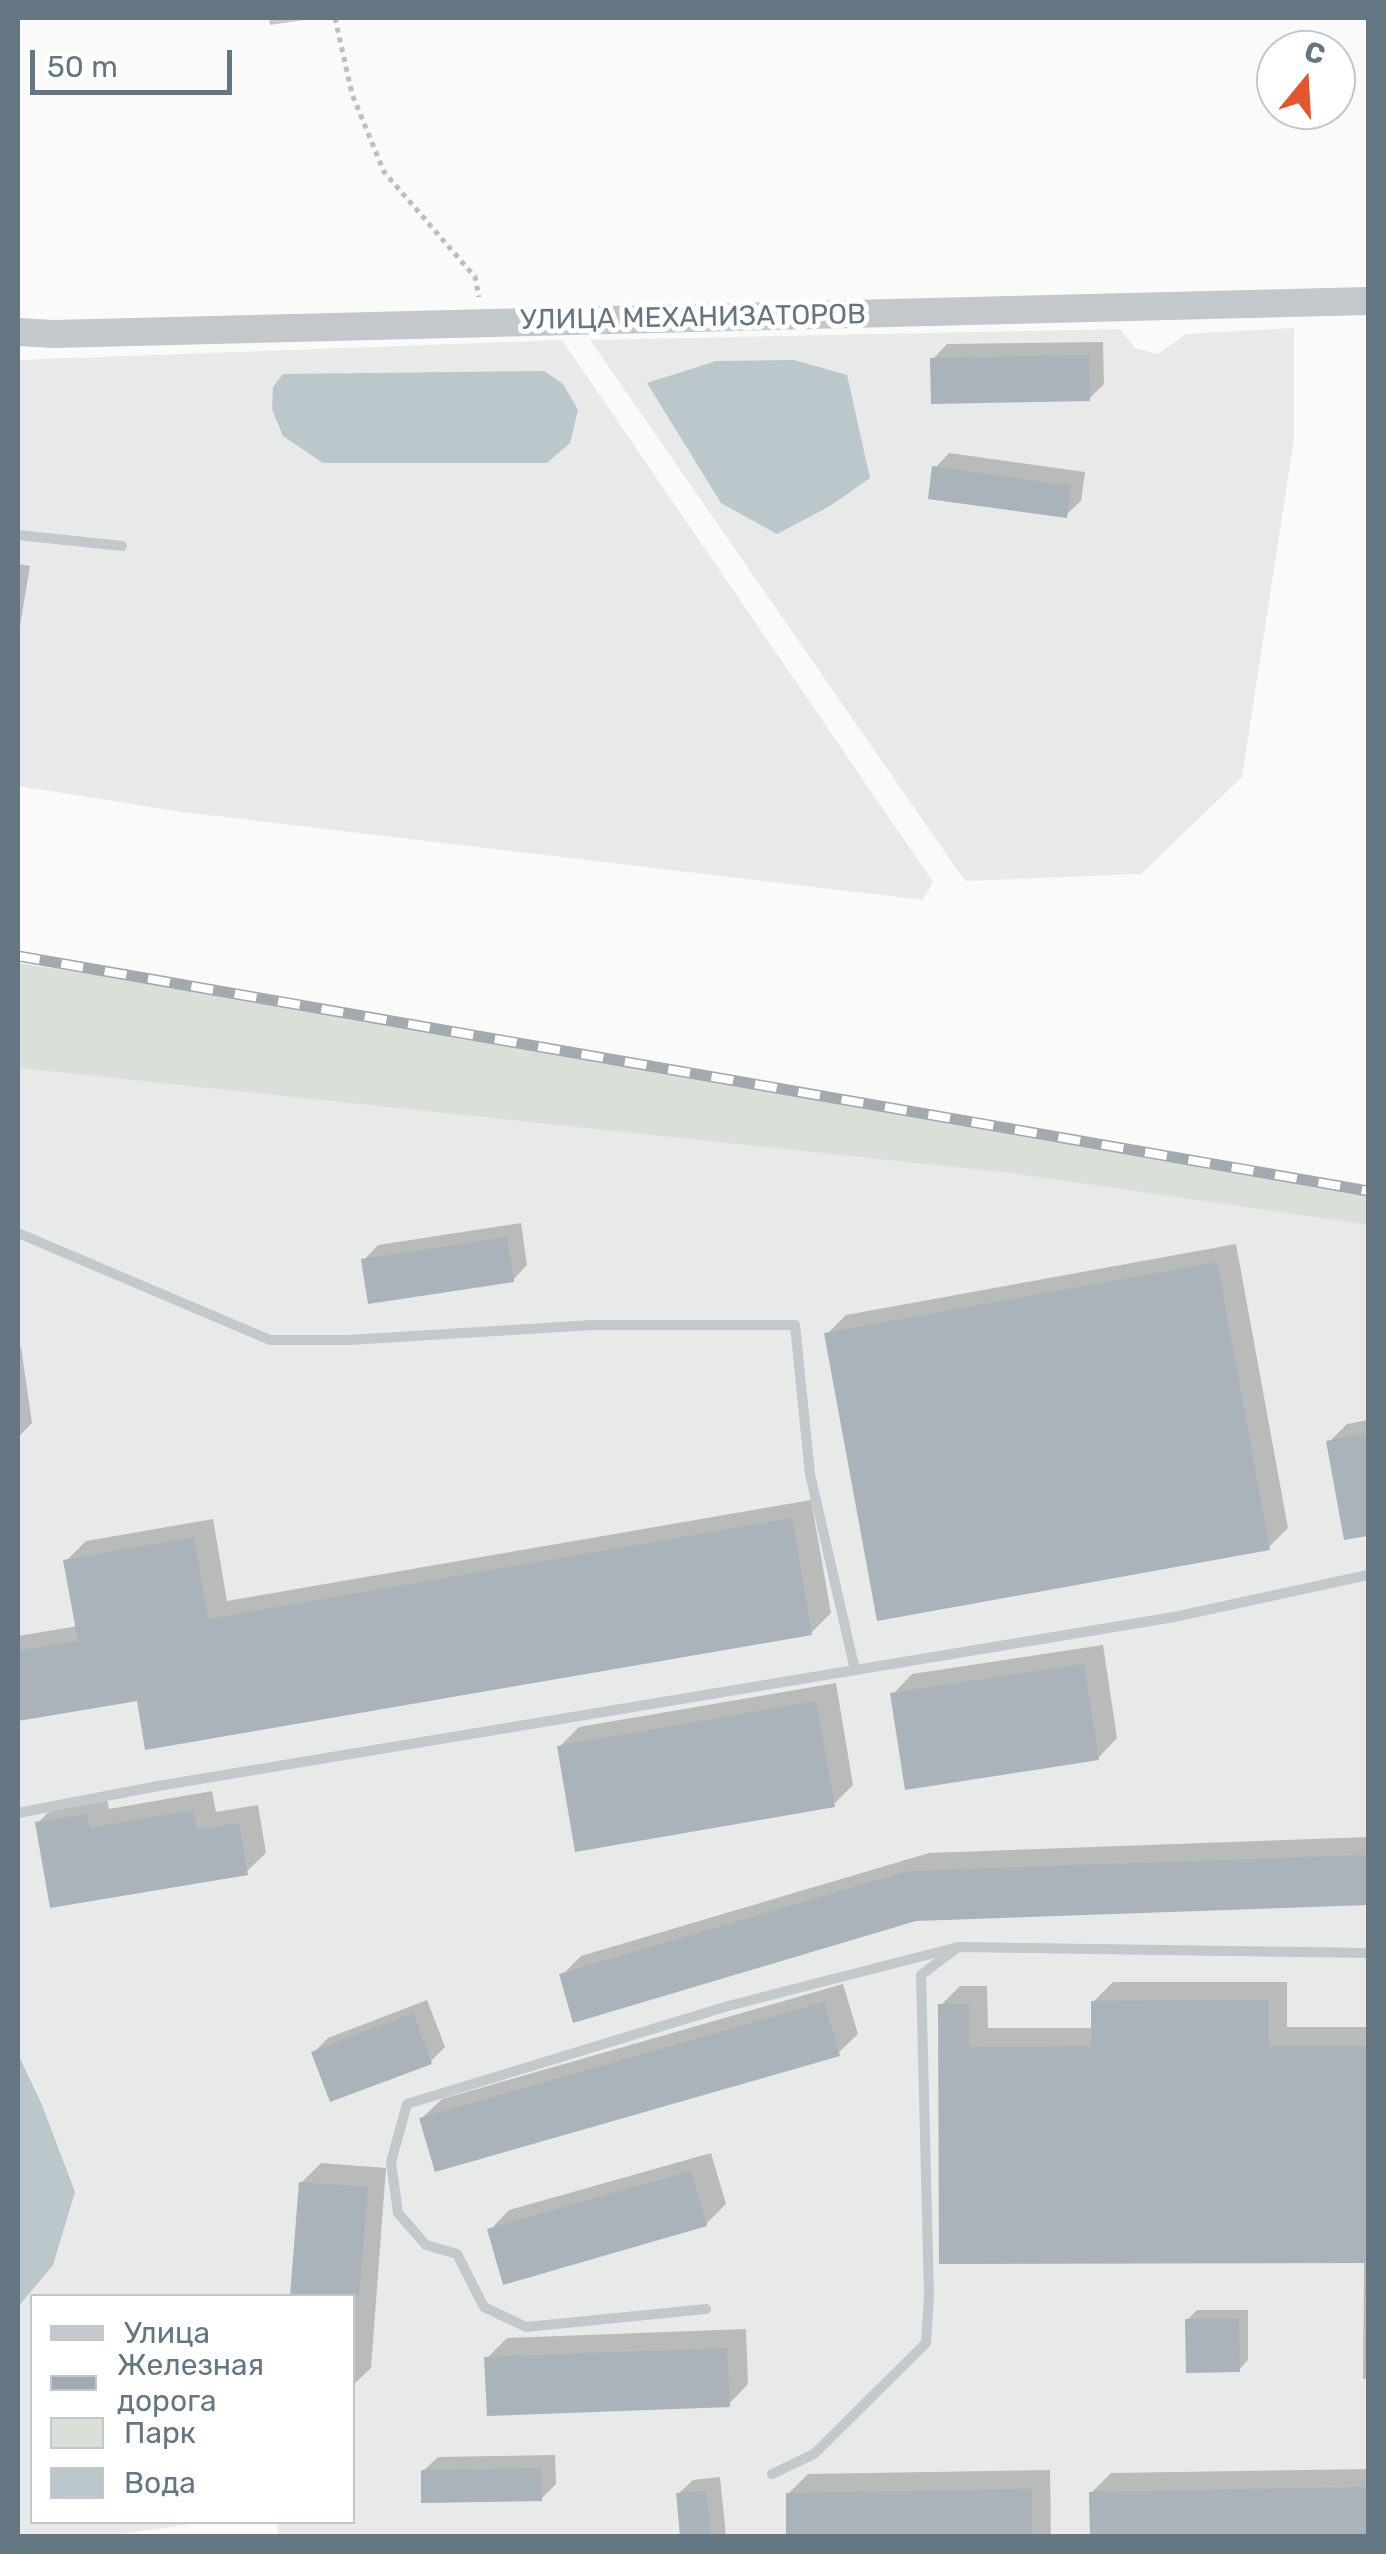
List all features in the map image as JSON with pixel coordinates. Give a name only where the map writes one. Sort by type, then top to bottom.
[{"type":"street","name":"УЛИЦА МЕХАНИЗАТОРОВ","points":[[18,332],[1368,301]]},
{"type":"lane","points":[[18,535],[122,546]]},
{"type":"lane","points":[[18,1234],[270,1340],[349,1340],[593,1325],[795,1324],[810,1474],[855,1670]]},
{"type":"lane","points":[[18,1813],[158,1786],[1174,1617],[1368,1575]]},
{"type":"lane","points":[[706,2309],[526,2328],[484,2307],[457,2254],[426,2244],[398,2213],[392,2162],[407,2104],[728,2006],[958,1947],[1368,1953]]},
{"type":"lane","points":[[772,2474],[814,2454],[926,2343],[929,2294],[921,1975],[958,1947]]},
{"type":"path","points":[[335,18],[352,94],[384,172],[474,277],[484,323]]},
{"type":"shaded area","points":[[1294,328],[1294,439],[1242,777],[1141,874],[965,881],[590,340],[1120,329],[1135,348],[1158,354],[1186,334]]},
{"type":"shaded area","points":[[562,340],[933,882],[923,900],[183,812],[18,786],[18,360]]},
{"type":"shaded area","points":[[18,1068],[1009,1173],[1368,1225],[1368,2536],[279,2536],[276,2524],[355,2524],[355,2294],[30,2294],[30,2524],[190,2524],[109,2536],[18,2536]]},
{"type":"green space","points":[[18,963],[320,1009],[1368,1196],[1368,1225],[1009,1173],[18,1068]]},
{"type":"water","points":[[794,360],[847,375],[870,478],[830,506],[777,534],[721,503],[647,383],[716,361]]},
{"type":"water","points":[[544,371],[563,384],[578,410],[570,443],[547,463],[323,463],[283,436],[272,409],[273,387],[283,374]]},
{"type":"water","points":[[18,2054],[75,2192],[53,2265],[18,2307]]},
{"type":"building","points":[[1089,355],[1090,401],[931,404],[930,358]]},
{"type":"building","points":[[932,466],[1071,486],[1067,518],[928,499]]},
{"type":"building","points":[[507,1237],[514,1282],[368,1304],[361,1259]]},
{"type":"building","points":[[1217,1262],[1270,1550],[877,1621],[824,1333]]},
{"type":"building","points":[[1368,1433],[1368,1536],[1344,1540],[1326,1441]]},
{"type":"building","points":[[792,1518],[812,1635],[145,1750],[137,1701],[18,1721],[18,1651],[78,1641],[63,1560],[194,1537],[208,1619]]},
{"type":"building","points":[[1084,1664],[1099,1760],[905,1790],[890,1693]]},
{"type":"building","points":[[816,1701],[835,1807],[575,1852],[557,1746]]},
{"type":"building","points":[[193,1810],[197,1830],[239,1823],[248,1875],[50,1908],[35,1822],[87,1814],[90,1828]]},
{"type":"building","points":[[1368,1855],[1368,1905],[916,1921],[573,2023],[559,1974],[908,1871]]},
{"type":"building","points":[[1269,2000],[1269,2046],[1368,2046],[1368,2263],[939,2264],[938,2004],[969,2004],[969,2047],[1091,2046],[1091,2001]]},
{"type":"building","points":[[824,2002],[840,2056],[435,2172],[419,2118]]},
{"type":"building","points":[[413,2013],[432,2064],[330,2102],[311,2052]]},
{"type":"building","points":[[691,2171],[707,2226],[503,2285],[487,2229]]},
{"type":"building","points":[[299,2182],[368,2187],[359,2296],[290,2294]]},
{"type":"building","points":[[1185,2319],[1239,2319],[1240,2372],[1186,2373]]},
{"type":"building","points":[[727,2348],[730,2407],[487,2416],[484,2357]]},
{"type":"building","points":[[541,2468],[542,2501],[421,2503],[421,2470]]},
{"type":"building","points":[[1368,2487],[1368,2536],[1090,2536],[1089,2492]]},
{"type":"building","points":[[1032,2489],[1032,2536],[786,2536],[786,2493]]},
{"type":"building","points":[[706,2491],[711,2536],[680,2536],[676,2493]]},
{"type":"railway","points":[[18,956],[1368,1191]]}]
